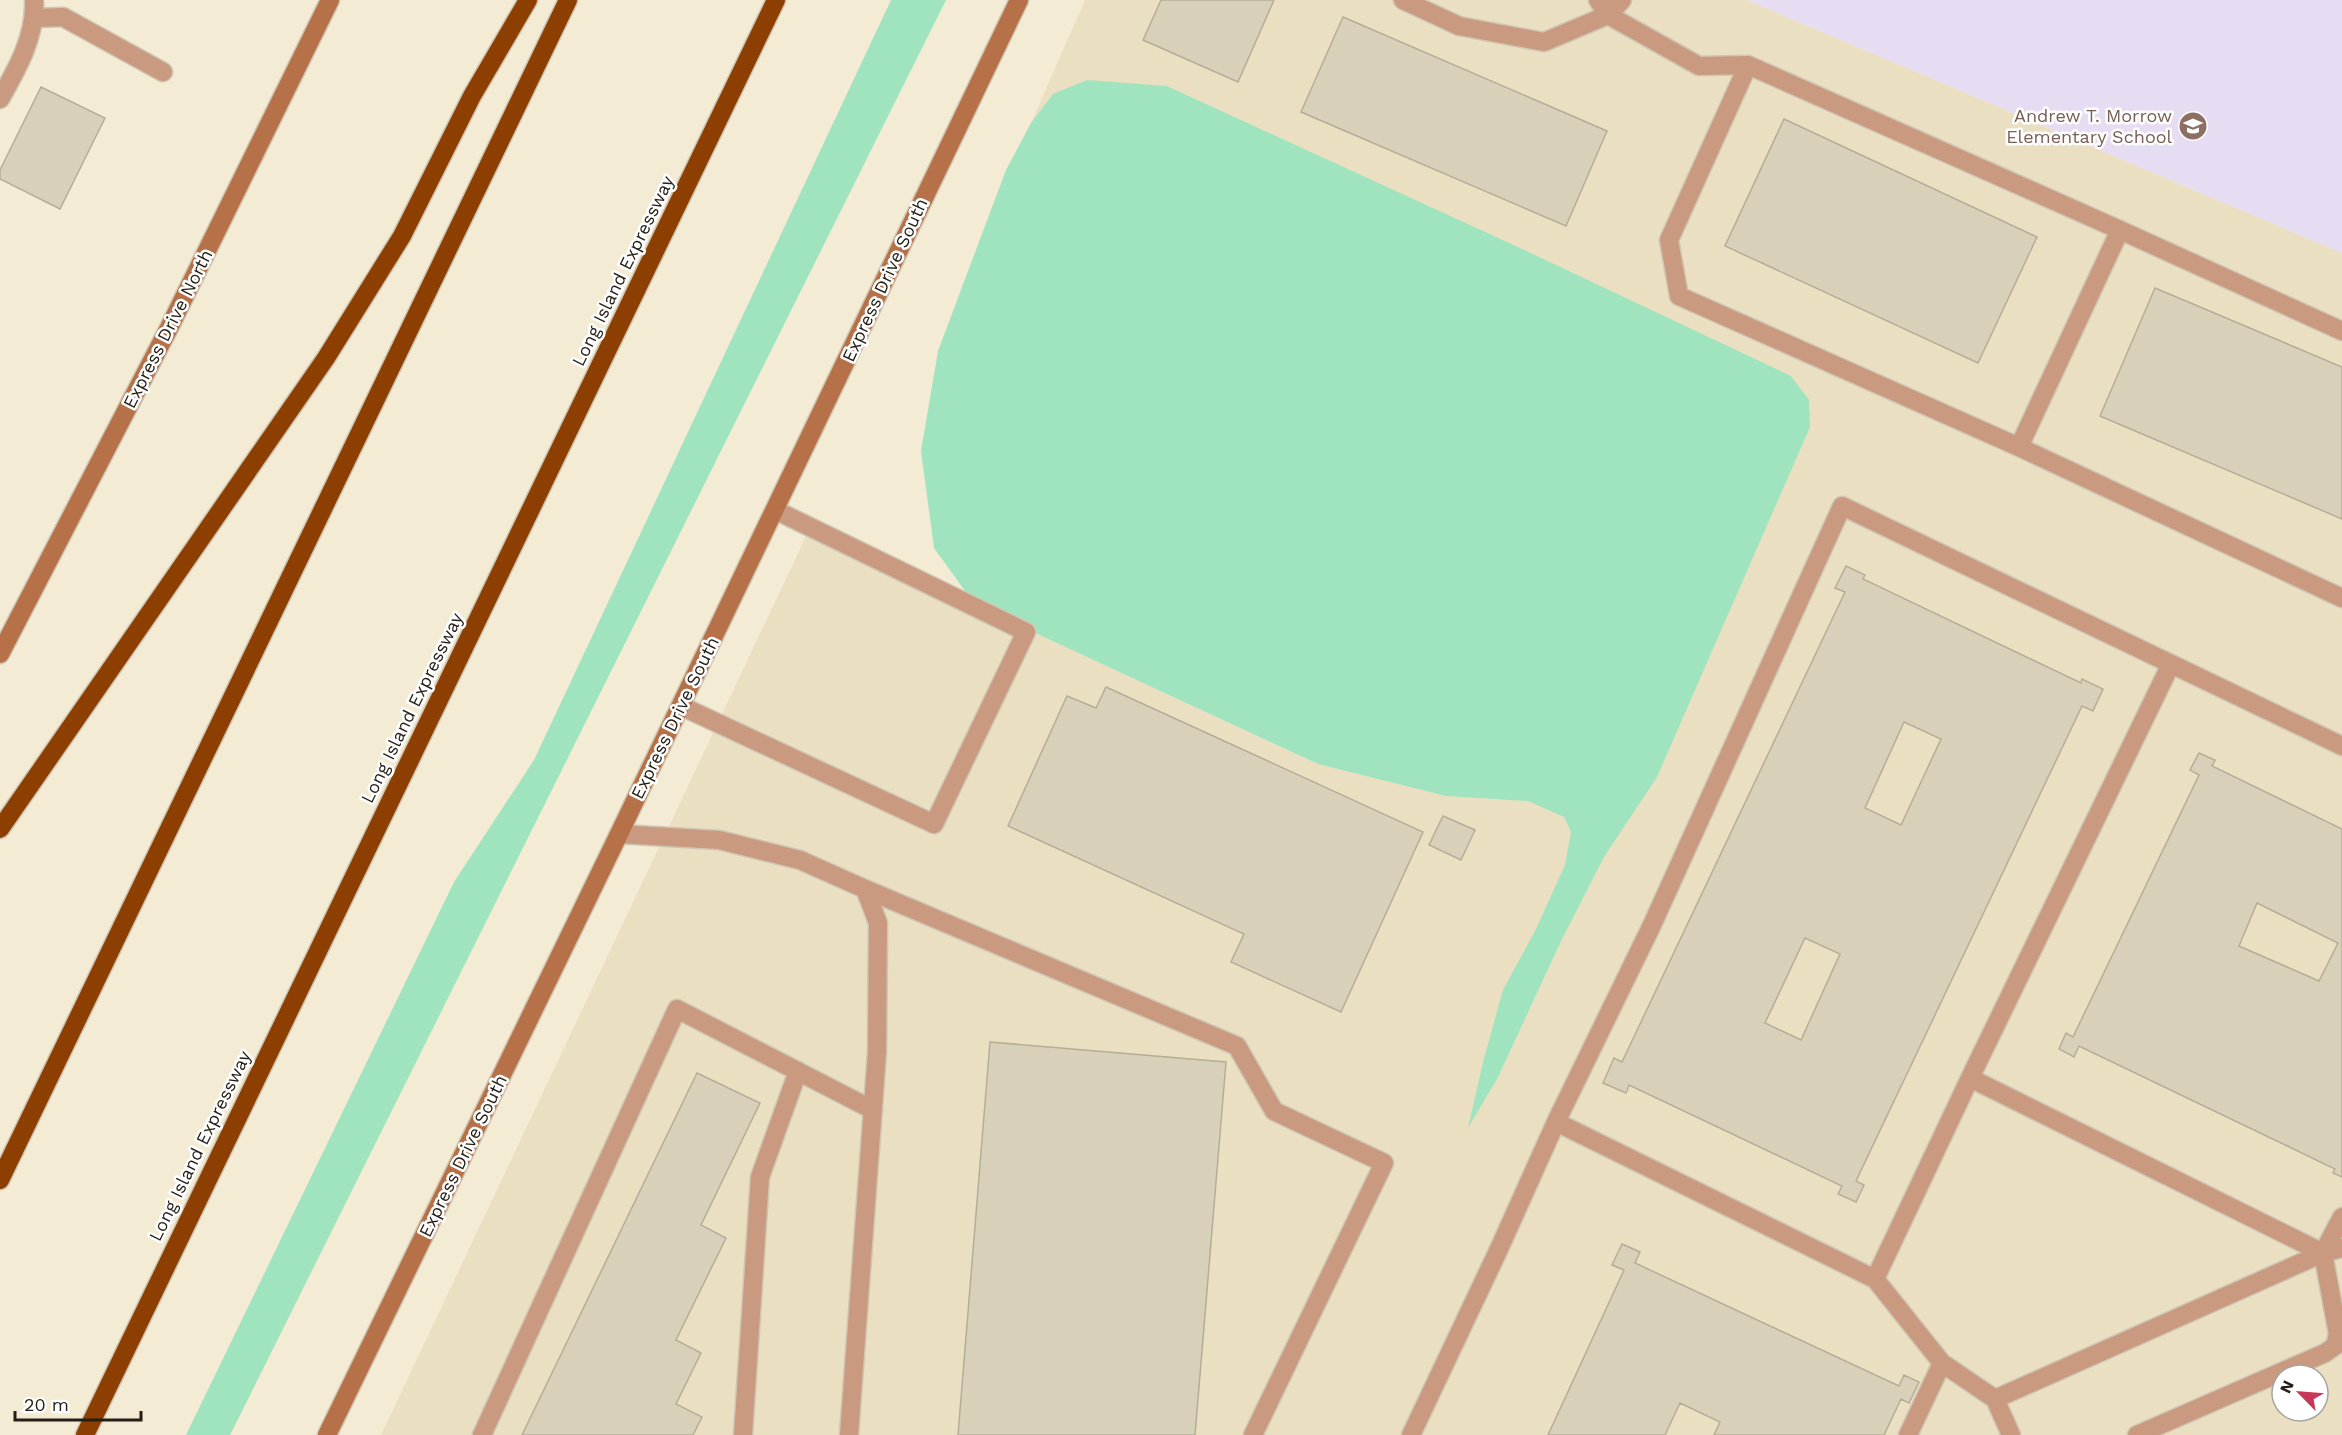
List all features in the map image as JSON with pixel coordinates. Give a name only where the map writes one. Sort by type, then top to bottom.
[{"type":"highway","points":[[0,829],[364,300],[402,236],[472,96],[528,0]]},
{"type":"highway","points":[[0,1180],[568,0]]},
{"type":"highway","name":"Long Island Expressway","points":[[85,1435],[776,0]]},
{"type":"main road","name":"Express Drive North","points":[[0,654],[169,328],[330,0]]},
{"type":"main road","name":"Express Drive South","points":[[327,1435],[681,706],[1019,0]]},
{"type":"street","points":[[1403,0],[1459,26],[1544,42],[1603,8],[1622,0]]},
{"type":"street","points":[[1603,8],[1699,66],[1748,65],[2342,331]]},
{"type":"street","points":[[0,99],[19,66],[34,9],[63,17],[163,72]]},
{"type":"street","points":[[1748,65],[1669,240],[1679,296],[2019,447],[2342,598]]},
{"type":"street","points":[[2019,447],[2120,230]]},
{"type":"street","points":[[1411,1435],[1556,1122],[1652,925],[1842,506],[2342,746]]},
{"type":"street","points":[[681,706],[934,824],[1026,632],[775,510]]},
{"type":"street","points":[[1875,1279],[2171,664]]},
{"type":"street","points":[[619,834],[719,840],[800,860],[1237,1046],[1274,1111],[1384,1163],[1252,1435]]},
{"type":"street","points":[[849,1435],[877,1052],[878,923],[865,889]]},
{"type":"street","points":[[482,1435],[677,1009],[873,1110]]},
{"type":"street","points":[[743,1435],[760,1177],[798,1071]]},
{"type":"street","points":[[1970,1078],[2323,1253]]},
{"type":"street","points":[[1556,1122],[1875,1279],[1942,1363],[1995,1400],[2011,1435]]},
{"type":"street","points":[[2137,1435],[2325,1353],[2335,1346],[2338,1334],[2323,1253],[2342,1217]]},
{"type":"street","points":[[1995,1400],[2323,1253],[2342,1248]]},
{"type":"street","points":[[1908,1435],[1942,1363]]},
{"type":"shaded area","points":[[1085,0],[1747,0],[2342,253],[2342,1435],[381,1435],[810,528],[1318,764],[1275,137],[1167,86],[1053,94],[1031,123]]},
{"type":"shaded area","name":"Andrew T. Morrow Elementary School","points":[[1747,0],[2342,0],[2342,253]]},
{"type":"green space","points":[[891,0],[946,0],[230,1435],[186,1435],[454,882],[534,760]]},
{"type":"green space","points":[[1087,80],[1167,86],[1535,255],[1791,376],[1809,400],[1810,427],[1657,777],[1604,857],[1562,939],[1498,1077],[1468,1128],[1503,990],[1536,929],[1565,865],[1571,832],[1564,817],[1528,801],[1446,796],[1318,764],[1016,624],[965,591],[934,548],[921,451],[938,351],[1006,170],[1031,123],[1053,94]]},
{"type":"building","points":[[1161,0],[1274,0],[1238,82],[1143,40]]},
{"type":"building","points":[[1343,17],[1607,131],[1566,226],[1301,112]]},
{"type":"building","points":[[41,87],[105,118],[60,209],[0,179],[0,170]]},
{"type":"building","points":[[1784,119],[2037,237],[1978,363],[1725,246]]},
{"type":"building","points":[[2155,288],[2342,367],[2342,519],[2100,416]]},
{"type":"building","points":[[1846,566],[1865,575],[1863,579],[2081,683],[2082,679],[2103,689],[2093,711],[2082,706],[1856,1181],[1864,1185],[1856,1202],[1838,1194],[1842,1186],[1629,1085],[1626,1093],[1603,1083],[1614,1058],[1622,1062],[1845,592],[1835,588]],"holes":[[[1904,722],[1941,739],[1901,825],[1865,808]],[[1805,938],[1840,954],[1801,1040],[1765,1023]]]},
{"type":"building","points":[[1106,687],[1423,832],[1341,1012],[1231,962],[1244,934],[1008,826],[1067,696],[1096,708]]},
{"type":"building","points":[[2199,753],[2215,760],[2212,766],[2342,829],[2342,1177],[2333,1173],[2335,1169],[2079,1046],[2074,1057],[2059,1049],[2066,1033],[2073,1037],[2199,775],[2190,770]],"holes":[[[2257,903],[2338,943],[2319,981],[2239,946]]]},
{"type":"building","points":[[1443,816],[1475,830],[1461,860],[1429,845]]},
{"type":"building","points":[[990,1042],[1226,1062],[1195,1435],[958,1435]]},
{"type":"building","points":[[697,1073],[760,1103],[701,1225],[726,1238],[676,1340],[701,1353],[676,1404],[702,1417],[693,1435],[522,1435]]},
{"type":"building","points":[[1622,1244],[1640,1252],[1635,1263],[1899,1386],[1904,1375],[1919,1382],[1909,1403],[1901,1399],[1884,1435],[1714,1435],[1720,1422],[1680,1403],[1665,1435],[1548,1435],[1624,1270],[1612,1265]]},
{"type":"place","name":"Andrew T. Morrow Elementary School","points":[[2193,126]]}]
